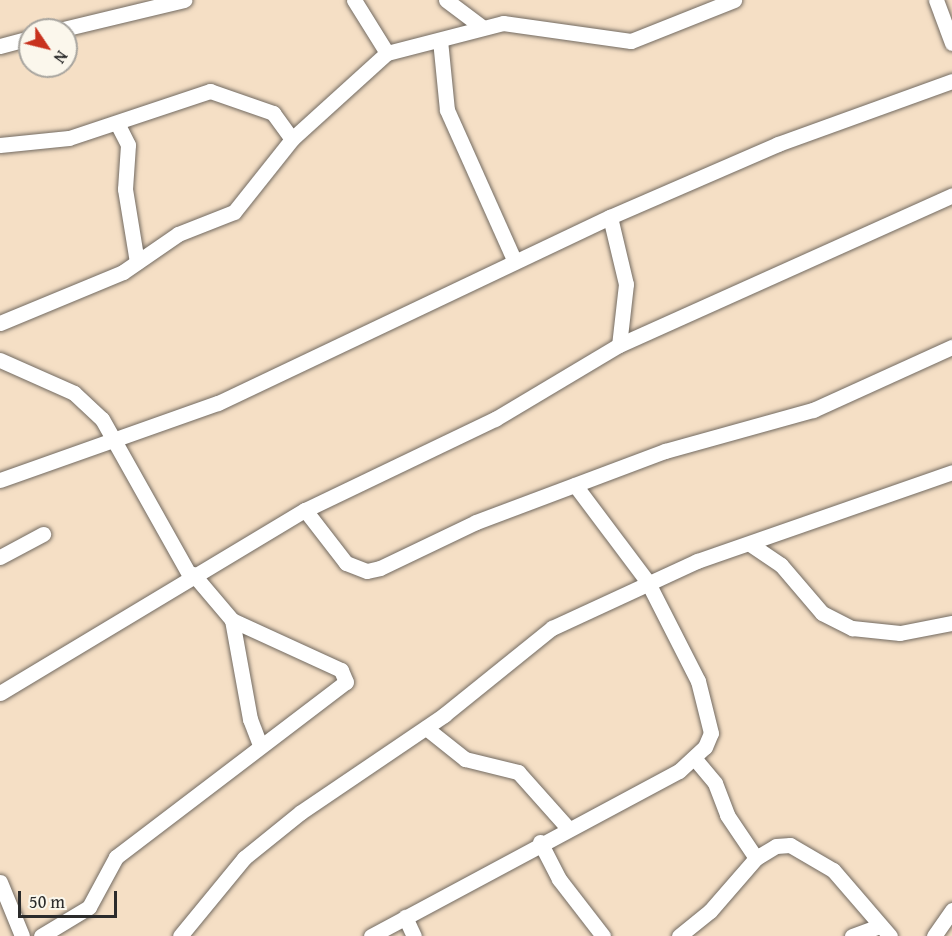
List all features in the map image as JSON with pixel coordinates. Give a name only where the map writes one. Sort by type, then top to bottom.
[{"type":"street","points":[[78,25],[184,0]]},
{"type":"street","points":[[354,0],[387,53]]},
{"type":"street","points":[[446,0],[482,27]]},
{"type":"street","points":[[0,323],[137,262],[178,234],[234,212],[291,139],[387,53],[482,27],[537,25],[631,41],[734,0]]},
{"type":"street","points":[[936,0],[952,43]]},
{"type":"street","points":[[440,40],[447,110],[514,260]]},
{"type":"street","points":[[0,46],[18,41]]},
{"type":"street","points":[[0,480],[218,403],[514,260],[610,217],[778,144],[952,81]]},
{"type":"street","points":[[0,145],[69,138],[118,125],[210,91],[273,113],[291,139]]},
{"type":"street","points":[[118,125],[128,145],[125,189],[137,262]]},
{"type":"street","points":[[0,693],[192,575],[305,510],[495,419],[619,345],[952,195]]},
{"type":"street","points":[[610,217],[626,284],[619,345]]},
{"type":"street","points":[[305,510],[346,563],[367,571],[575,485],[665,451],[813,410],[952,347]]},
{"type":"street","points":[[0,360],[74,393],[102,419],[112,442],[192,575],[232,620],[346,675],[341,690],[260,745],[116,857],[89,907],[41,936]]},
{"type":"street","points":[[180,936],[244,858],[300,812],[426,728],[552,628],[647,581],[952,472]]},
{"type":"street","points":[[371,936],[695,759],[711,733],[708,708],[647,581],[575,485]]},
{"type":"street","points":[[0,557],[43,534]]},
{"type":"street","points":[[750,544],[781,565],[822,613],[852,628],[900,633],[952,623]]},
{"type":"street","points":[[232,620],[250,718],[260,745]]},
{"type":"street","points":[[426,728],[465,759],[518,772],[567,827]]},
{"type":"street","points":[[695,759],[716,783],[727,815],[756,858]]},
{"type":"street","points":[[540,842],[560,879],[603,936]]},
{"type":"street","points":[[680,936],[710,911],[756,858],[777,846],[790,845],[813,857],[857,894],[885,931],[852,936]]},
{"type":"street","points":[[0,882],[22,936]]},
{"type":"street","points":[[934,936],[952,910]]},
{"type":"street","points":[[405,917],[414,936]]}]
